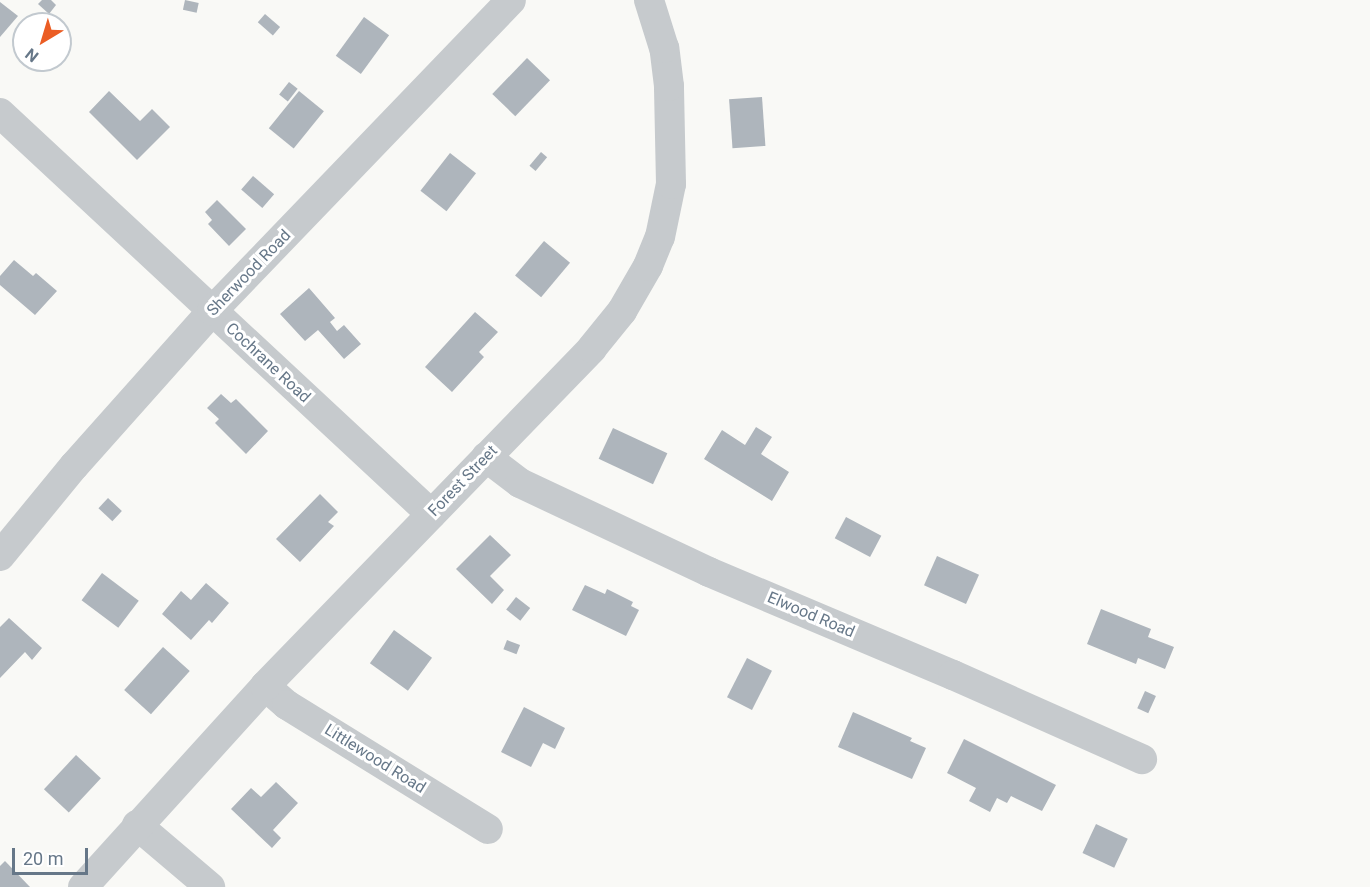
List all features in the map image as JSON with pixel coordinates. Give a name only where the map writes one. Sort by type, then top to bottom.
[{"type":"street","name":"Sherwood Road","points":[[0,556],[74,466],[212,311],[511,0]]},
{"type":"street","name":"Forest Street","points":[[83,887],[265,686],[592,348],[622,311],[644,274],[660,237],[671,184],[671,110],[664,48],[649,0]]},
{"type":"street","name":"Cochrane Road","points":[[0,113],[431,514]]},
{"type":"street","name":"Elwood Road","points":[[486,457],[520,483],[709,572],[953,675],[1142,759]]},
{"type":"street","name":"Littlewood Road","points":[[265,686],[287,705],[488,829]]},
{"type":"street","points":[[137,825],[210,887]]},
{"type":"building","points":[[42,0],[51,0],[56,5],[51,12],[47,12],[38,4]]},
{"type":"building","points":[[185,0],[199,3],[197,13],[183,10]]},
{"type":"building","points":[[0,2],[13,12],[12,23],[0,37]]},
{"type":"building","points":[[265,14],[280,27],[273,35],[258,22]]},
{"type":"building","points":[[364,17],[389,35],[361,74],[336,56]]},
{"type":"building","points":[[527,58],[550,80],[515,116],[492,94]]},
{"type":"building","points":[[289,82],[298,89],[288,101],[279,95]]},
{"type":"building","points":[[109,91],[140,121],[152,109],[170,127],[137,160],[89,112]]},
{"type":"building","points":[[299,91],[324,111],[294,148],[269,128]]},
{"type":"building","points":[[762,97],[765,146],[732,148],[729,99]]},
{"type":"building","points":[[541,152],[547,157],[536,171],[529,166]]},
{"type":"building","points":[[450,153],[476,173],[446,211],[420,191]]},
{"type":"building","points":[[253,176],[274,194],[262,208],[241,190]]},
{"type":"building","points":[[217,200],[246,229],[229,246],[208,224],[212,220],[205,212]]},
{"type":"building","points":[[544,241],[570,263],[541,297],[515,275]]},
{"type":"building","points":[[14,260],[33,276],[36,273],[57,291],[35,315],[0,285],[0,276]]},
{"type":"building","points":[[309,288],[335,318],[330,322],[337,331],[344,325],[361,344],[344,359],[318,330],[305,341],[280,314]]},
{"type":"building","points":[[475,312],[498,332],[479,352],[484,357],[452,392],[425,367]]},
{"type":"building","points":[[221,394],[231,403],[236,399],[268,431],[246,454],[215,423],[219,419],[207,408]]},
{"type":"building","points":[[756,427],[772,437],[761,454],[789,472],[772,501],[704,459],[722,430],[745,445]]},
{"type":"building","points":[[613,428],[667,453],[653,484],[599,459]]},
{"type":"building","points":[[320,494],[338,512],[328,522],[334,526],[300,562],[276,539]]},
{"type":"building","points":[[108,498],[122,511],[112,521],[98,508]]},
{"type":"building","points":[[846,517],[881,536],[870,557],[835,538]]},
{"type":"building","points":[[490,535],[511,555],[490,576],[504,590],[492,604],[456,569]]},
{"type":"building","points":[[937,556],[979,575],[966,604],[924,585]]},
{"type":"building","points":[[102,573],[139,601],[118,628],[82,600]]},
{"type":"building","points":[[206,583],[229,603],[212,623],[209,620],[191,640],[162,614],[181,591],[191,600]]},
{"type":"building","points":[[585,585],[605,594],[607,589],[633,602],[631,606],[639,610],[626,636],[572,610]]},
{"type":"building","points":[[516,597],[530,608],[520,621],[506,610]]},
{"type":"building","points":[[1101,609],[1151,629],[1148,637],[1174,647],[1165,669],[1138,658],[1136,664],[1087,644]]},
{"type":"building","points":[[9,618],[42,648],[32,660],[25,652],[0,678],[0,627]]},
{"type":"building","points":[[394,630],[432,658],[408,691],[370,663]]},
{"type":"building","points":[[507,640],[520,645],[516,654],[503,649]]},
{"type":"building","points":[[163,647],[190,671],[151,714],[124,690]]},
{"type":"building","points":[[747,658],[772,671],[752,710],[727,697]]},
{"type":"building","points":[[1145,691],[1156,696],[1148,713],[1137,708]]},
{"type":"building","points":[[524,707],[565,728],[555,749],[543,743],[531,767],[501,752]]},
{"type":"building","points":[[853,712],[912,738],[910,741],[926,748],[912,779],[838,747]]},
{"type":"building","points":[[964,739],[1056,785],[1042,811],[1011,796],[1007,803],[997,798],[990,812],[969,801],[976,788],[947,773]]},
{"type":"building","points":[[76,755],[101,778],[69,813],[44,789]]},
{"type":"building","points":[[276,782],[298,803],[273,830],[281,838],[272,848],[231,809],[251,788],[261,797]]},
{"type":"building","points":[[1096,824],[1128,839],[1114,868],[1082,853]]},
{"type":"building","points":[[5,861],[30,887],[0,887],[0,866]]}]
